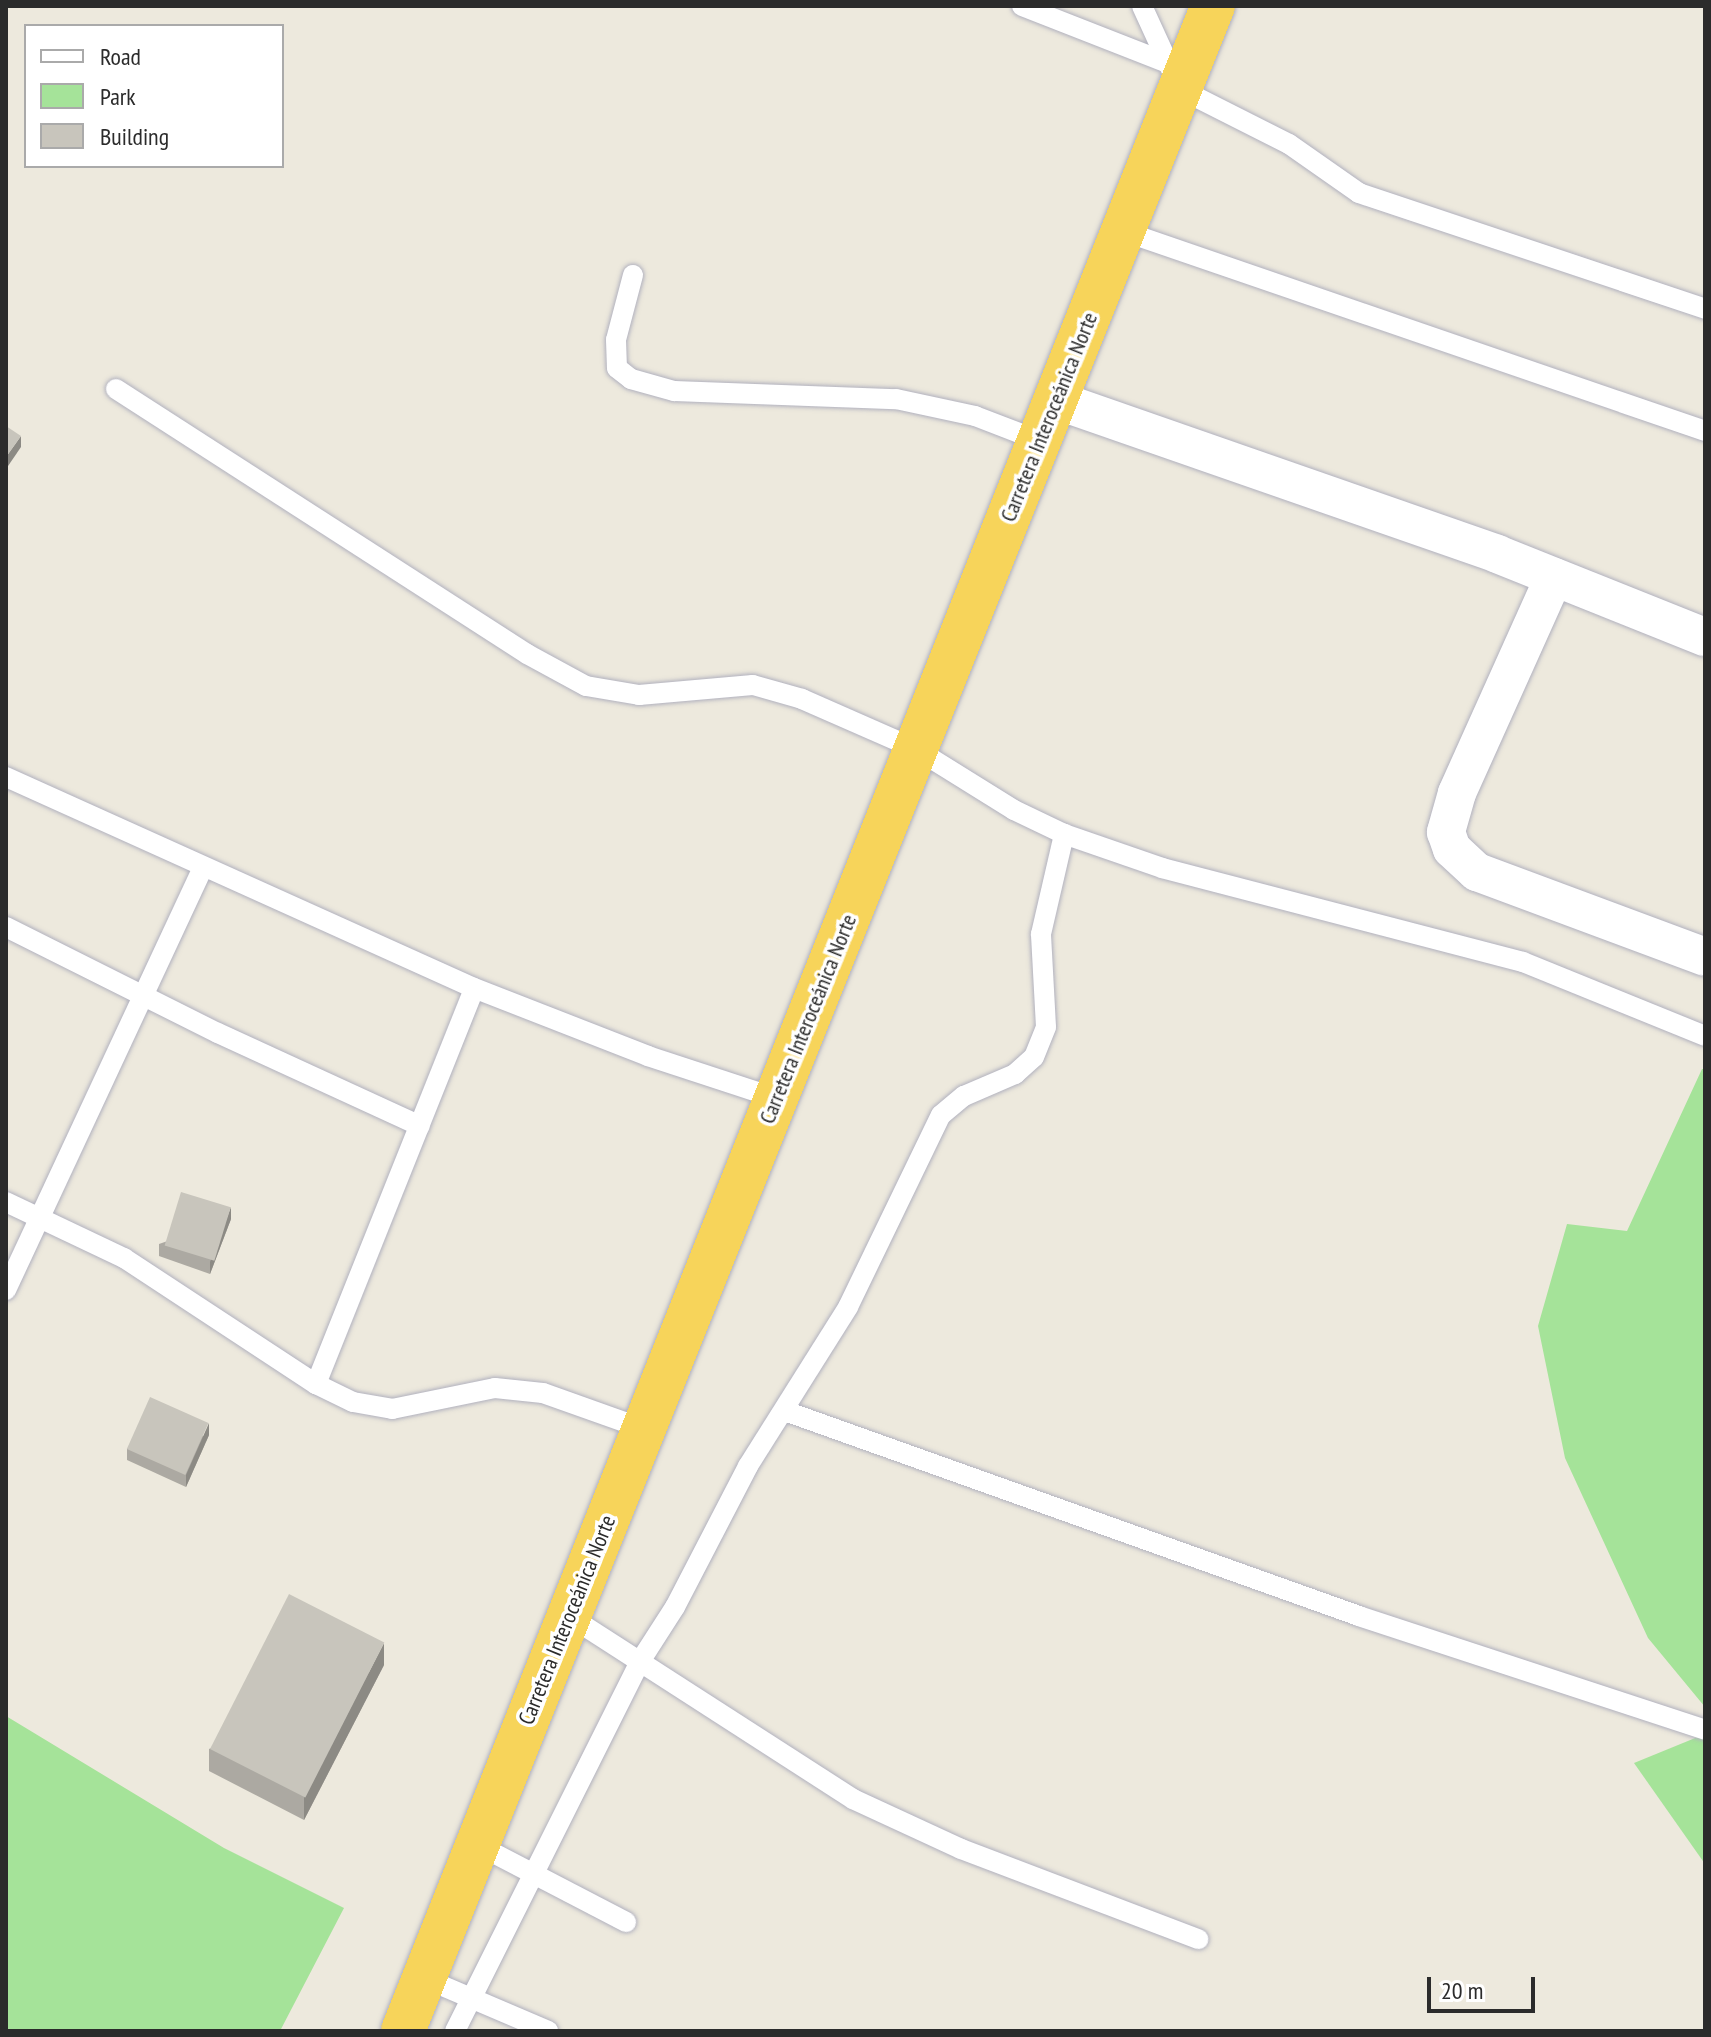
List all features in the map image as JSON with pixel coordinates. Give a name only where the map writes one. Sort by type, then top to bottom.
[{"type":"highway","name":"Carretera Interoceánica Norte","points":[[403,2031],[1040,441],[1123,231],[1180,74],[1213,6]]},
{"type":"street","points":[[1056,400],[1554,577],[1705,637]]},
{"type":"street","points":[[1554,577],[1457,793],[1446,832],[1452,849],[1477,872],[1705,957]]},
{"type":"lane","points":[[1022,6],[1180,74],[1359,193],[1705,309]]},
{"type":"lane","points":[[1142,6],[1180,74]]},
{"type":"lane","points":[[1123,231],[1705,431]]},
{"type":"lane","points":[[633,275],[616,340],[617,368],[631,379],[674,391],[896,399],[975,416],[1040,441]]},
{"type":"lane","points":[[116,389],[527,654],[586,686],[639,695],[753,685],[848,716],[916,749],[1014,810],[1064,834],[1162,868],[1523,962],[1705,1036]]},
{"type":"lane","points":[[6,777],[474,988],[648,1056],[776,1098]]},
{"type":"lane","points":[[455,2031],[467,1998],[639,1663],[675,1607],[748,1466],[848,1307],[941,1115],[964,1096],[1015,1074],[1034,1057],[1046,1027],[1041,934],[1064,834]]},
{"type":"lane","points":[[6,1290],[203,868]]},
{"type":"lane","points":[[6,927],[420,1126]]},
{"type":"lane","points":[[316,1384],[474,988]]},
{"type":"lane","points":[[6,1202],[124,1258],[316,1384],[353,1402],[392,1409],[495,1388],[543,1393],[644,1429]]},
{"type":"lane","points":[[785,1411],[1359,1616],[1705,1730]]},
{"type":"lane","points":[[569,1616],[853,1799],[961,1849],[1198,1939]]},
{"type":"lane","points":[[478,1845],[532,1876],[626,1922]]},
{"type":"lane","points":[[424,1978],[548,2031]]},
{"type":"green space","points":[[1702,1069],[1705,1069],[1705,1707],[1648,1638],[1565,1458],[1538,1326],[1567,1224],[1627,1231]]},
{"type":"green space","points":[[6,1716],[224,1848],[344,1908],[280,2031],[6,2031]]},
{"type":"green space","points":[[1705,1734],[1705,1864],[1634,1763]]},
{"type":"building","points":[[6,426],[21,436],[6,457]]},
{"type":"building","points":[[181,1192],[231,1207],[214,1261],[165,1246]]},
{"type":"building","points":[[150,1397],[208,1423],[185,1475],[127,1449]]},
{"type":"building","points":[[289,1594],[384,1643],[305,1798],[210,1749]]}]
